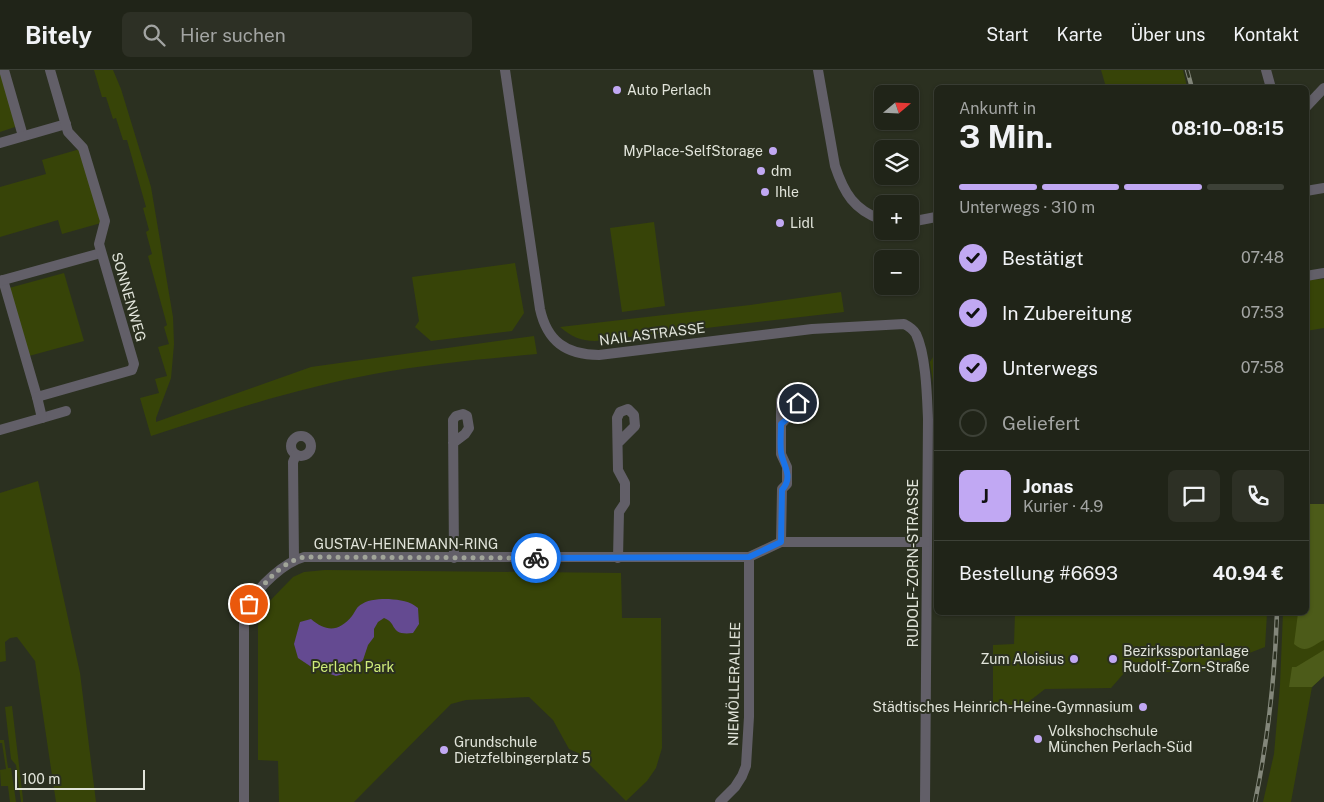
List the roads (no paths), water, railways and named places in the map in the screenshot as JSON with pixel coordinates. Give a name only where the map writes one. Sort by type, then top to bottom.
[{"type":"street","points":[[4,70],[23,136]]},
{"type":"street","name":"SONNENWEG","points":[[37,397],[132,370],[134,364],[99,244],[105,221],[83,148],[68,132],[50,70]]},
{"type":"street","name":"NAILASTRASSE","points":[[505,70],[540,308],[545,326],[562,345],[575,353],[599,355],[812,329],[897,324],[904,324],[912,328]]},
{"type":"street","points":[[818,70],[835,166],[840,181],[855,205],[874,217]]},
{"type":"street","points":[[1266,70],[1270,85]]},
{"type":"street","points":[[1309,104],[1324,88]]},
{"type":"street","points":[[0,143],[66,124]]},
{"type":"street","points":[[1309,190],[1324,188]]},
{"type":"street","points":[[919,220],[934,217]]},
{"type":"street","points":[[42,418],[2,280],[101,252]]},
{"type":"street","points":[[1309,276],[1324,273]]},
{"type":"street","name":"RUDOLF-ZORN-STRASSE","points":[[912,328],[916,333],[921,354],[927,396],[925,802]]},
{"type":"street","points":[[0,430],[66,411]]},
{"type":"street","points":[[781,424],[781,454],[787,467],[787,484],[782,490],[781,542]]},
{"type":"street","points":[[454,443],[454,558]]},
{"type":"street","points":[[618,443],[618,470],[625,483],[625,502],[619,512],[618,558]]},
{"type":"street","points":[[244,802],[244,624],[249,604],[257,593],[285,565],[294,559],[293,462],[296,455]]},
{"type":"street","name":"GUSTAV-HEINEMANN-RING","points":[[294,559],[304,557],[749,557],[781,542],[927,542]]},
{"type":"street","name":"NIEMÖLLERALLEE","points":[[720,802],[735,787],[746,766],[749,717],[749,557]]},
{"type":"railway","points":[[1187,70],[1191,85]]},
{"type":"railway","points":[[1255,802],[1270,708],[1277,615]]},
{"type":"place","name":"Auto Perlach","points":[[617,90]]},
{"type":"place","name":"MyPlace-SelfStorage","points":[[773,151]]},
{"type":"place","name":"dm","points":[[761,171]]},
{"type":"place","name":"Ihle","points":[[765,192]]},
{"type":"place","name":"Lidl","points":[[780,223]]},
{"type":"place","name":"Zum Aloisius","points":[[1074,659]]},
{"type":"place","name":"Bezirkssportanlage Rudolf-Zorn-Straße","points":[[1113,659]]},
{"type":"place","name":"Städtisches Heinrich-Heine-Gymnasium","points":[[1143,707]]},
{"type":"place","name":"Volkshochschule München Perlach-Süd","points":[[1038,739]]},
{"type":"place","name":"Grundschule Dietzfelbingerplatz 5","points":[[444,750]]},
{"type":"park label","name":"Perlach Park","points":[[353,667]]}]
